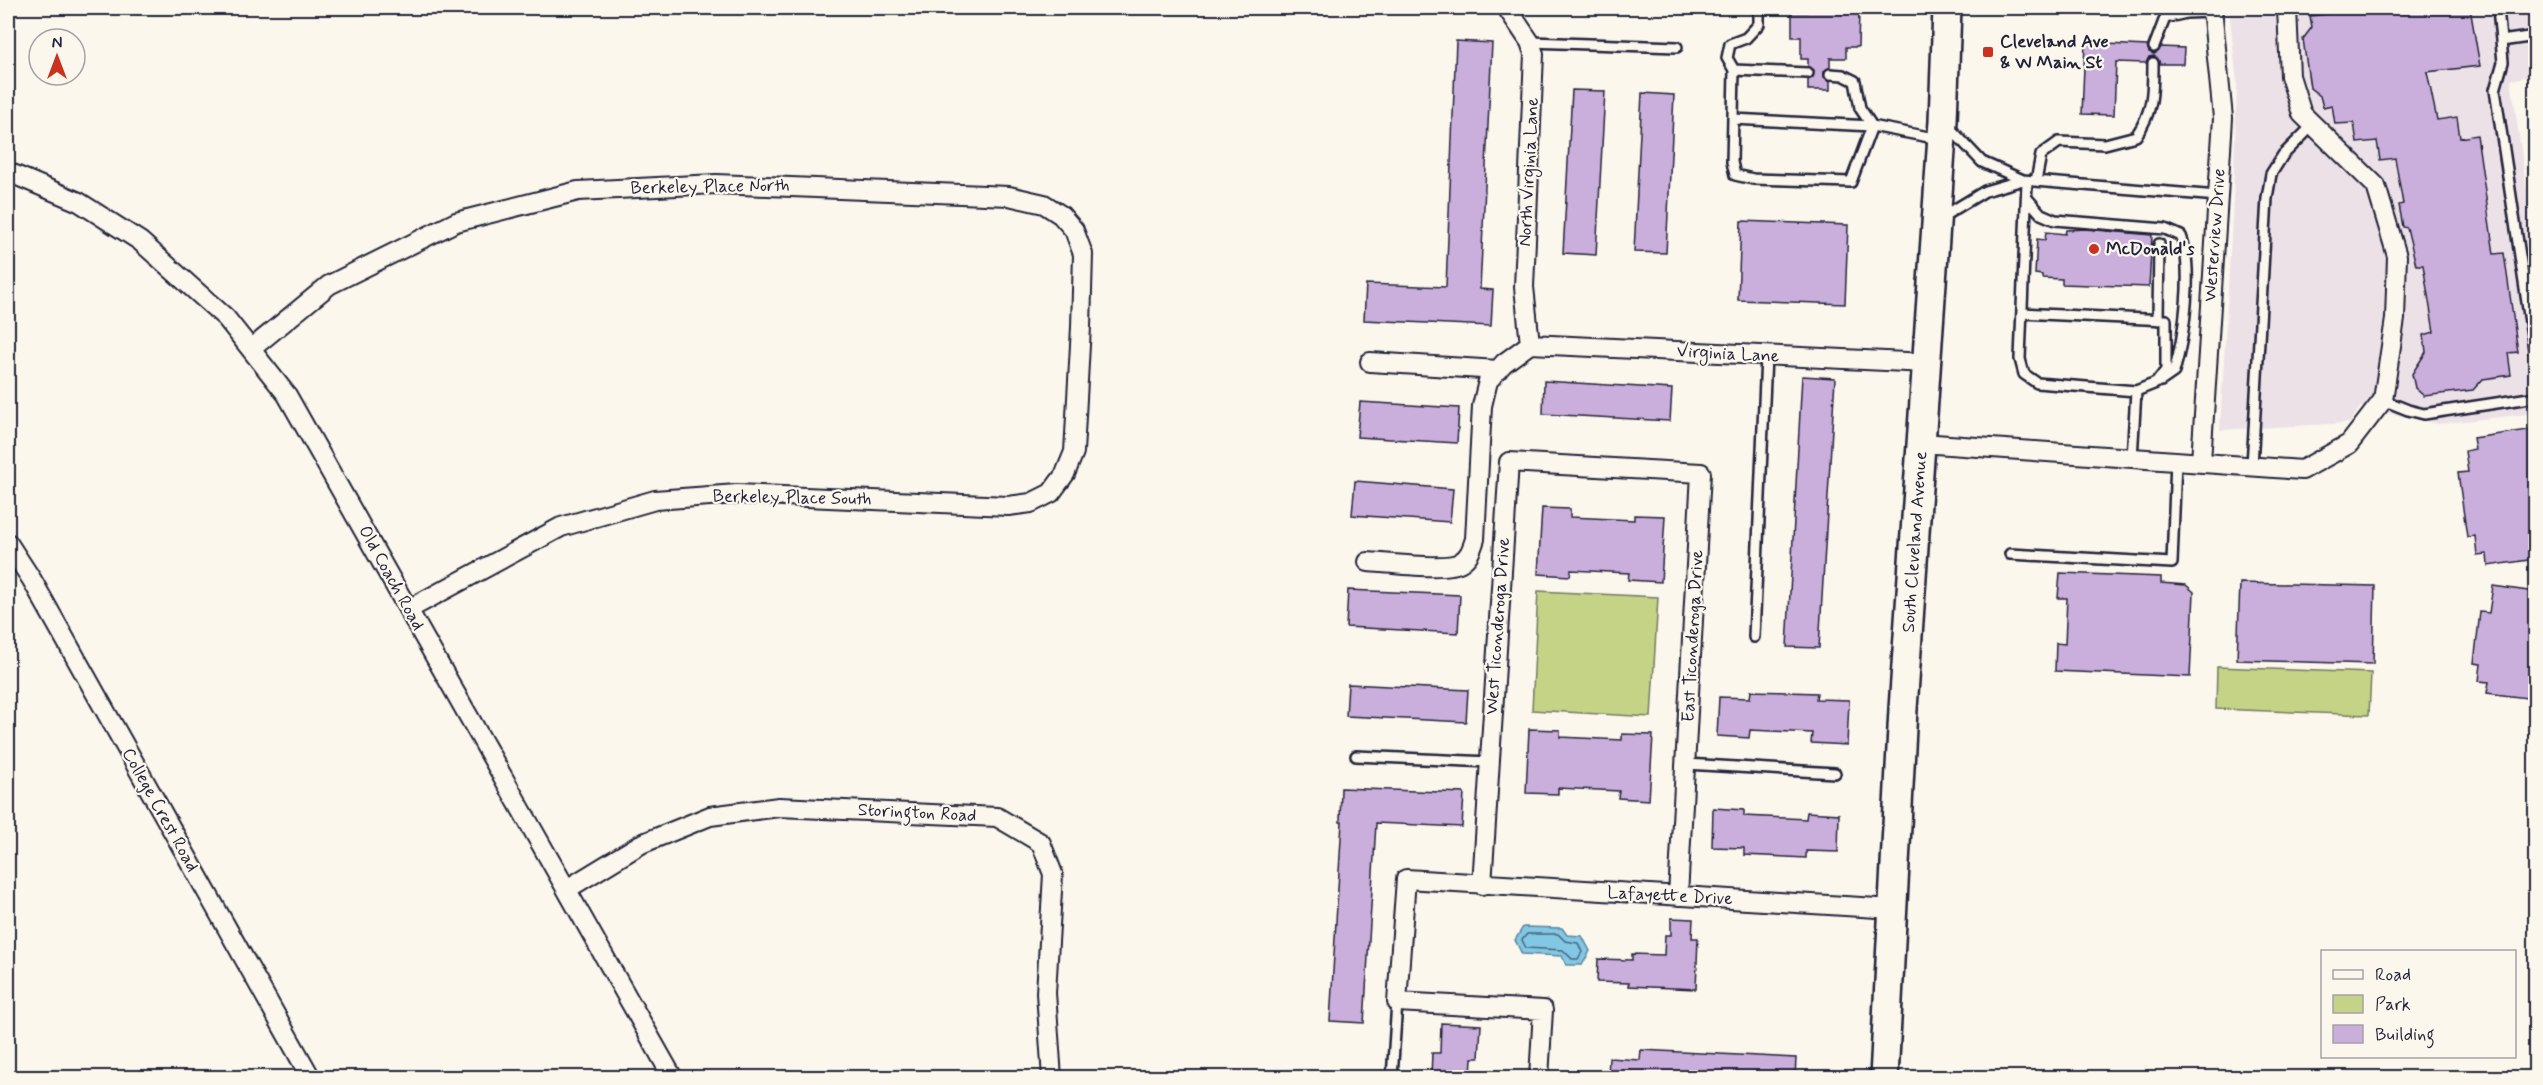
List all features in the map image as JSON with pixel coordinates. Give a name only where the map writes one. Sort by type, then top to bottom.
[{"type":"main road","name":"South Cleveland Avenue","points":[[1884,1077],[1904,708],[1942,130],[1947,8]]},
{"type":"street","name":"North Virginia Lane","points":[[1507,8],[1530,42],[1534,54],[1524,287],[1530,344]]},
{"type":"street","points":[[1921,443],[2302,470],[2349,444],[2383,400],[2395,319],[2397,256],[2376,186],[2302,114],[2290,76],[2287,8]]},
{"type":"street","name":"Westerview Drive","points":[[2200,462],[2223,118],[2212,10]]},
{"type":"street","name":"Old Coach Road","points":[[8,172],[79,202],[140,241],[226,318],[287,395],[673,1077]]},
{"type":"street","name":"Berkeley Place North","points":[[251,349],[329,285],[456,222],[578,191],[716,184],[1009,196],[1044,204],[1061,215],[1074,230],[1083,254],[1079,353]]},
{"type":"street","points":[[1368,562],[1446,566],[1460,563],[1471,553],[1475,539],[1482,406],[1488,381],[1530,344]]},
{"type":"street","name":"Virginia Lane","points":[[1530,344],[1927,363]]},
{"type":"street","name":"Berkeley Place South","points":[[409,609],[561,527],[655,500],[737,494],[1008,506],[1030,503],[1051,493],[1065,474],[1074,452],[1079,353]]},
{"type":"street","points":[[1370,362],[1498,370]]},
{"type":"street","name":"West Ticonderoga Drive","points":[[1482,885],[1509,462],[1604,468]]},
{"type":"street","name":"East Ticonderoga Drive","points":[[1604,468],[1701,473],[1678,896]]},
{"type":"street","name":"College Crest Road","points":[[8,543],[32,580],[311,1077]]},
{"type":"street","name":"Storington Road","points":[[567,889],[641,844],[710,816],[779,807],[997,817],[1041,843],[1053,874],[1046,993],[1052,1077]]},
{"type":"street","name":"Lafayette Drive","points":[[1397,1002],[1406,879],[1894,909]]},
{"type":"street","points":[[1397,1002],[1542,1010],[1539,1077]]},
{"type":"lane","points":[[1759,8],[1759,24],[1746,38],[1730,44],[1727,58],[1734,70],[1732,162],[1735,175],[1753,179],[1851,182],[1872,126]]},
{"type":"lane","points":[[2498,8],[2503,62],[2495,90],[2535,362]]},
{"type":"lane","points":[[2154,47],[2165,18],[2212,10]]},
{"type":"lane","points":[[2501,41],[2535,36]]},
{"type":"lane","points":[[1530,42],[1677,47]]},
{"type":"lane","points":[[2027,198],[2041,214],[2055,220],[2165,229],[2181,236],[2186,247],[2186,292],[2182,346],[2174,372],[2136,391],[2037,383],[2024,374],[2020,359],[2027,198],[2029,181],[2041,155],[2059,142],[2105,144],[2136,136],[2147,122],[2153,94],[2153,63]]},
{"type":"lane","points":[[1734,70],[1808,73]]},
{"type":"lane","points":[[1830,74],[1844,75],[1856,81],[1860,108],[1872,126]]},
{"type":"lane","points":[[1733,119],[1942,130],[1982,162],[2029,181]]},
{"type":"lane","points":[[2252,466],[2266,212],[2271,174],[2283,155],[2313,125]]},
{"type":"lane","points":[[1936,220],[1985,191],[2029,181],[2218,196]]},
{"type":"lane","points":[[2157,320],[2159,244]]},
{"type":"lane","points":[[2022,313],[2166,320],[2166,370],[2156,383]]},
{"type":"lane","points":[[1754,637],[1766,356]]},
{"type":"lane","points":[[2132,458],[2136,391]]},
{"type":"lane","points":[[2383,400],[2424,414],[2535,397]]},
{"type":"lane","points":[[2010,554],[2172,563],[2176,460]]},
{"type":"lane","points":[[1356,756],[1490,762]]},
{"type":"lane","points":[[1686,764],[1835,773]]},
{"type":"lane","points":[[1392,1077],[1397,1002]]},
{"type":"shaded area","points":[[2229,8],[2535,8],[2535,75],[2511,80],[2535,247],[2535,413],[2439,424],[2360,407],[2350,423],[2220,430],[2237,83]]},
{"type":"green space","points":[[1538,591],[1658,597],[1651,717],[1532,710]]},
{"type":"green space","points":[[2217,667],[2371,673],[2369,715],[2216,709]]},
{"type":"water","points":[[1523,927],[1562,928],[1567,935],[1582,936],[1590,951],[1582,965],[1566,965],[1562,956],[1522,954],[1515,940]]},
{"type":"building","points":[[1807,8],[1849,8],[1849,11],[1859,11],[1858,47],[1846,47],[1846,58],[1830,58],[1830,67],[1824,71],[1824,77],[1830,81],[1830,90],[1808,90],[1808,80],[1813,77],[1814,70],[1808,66],[1808,59],[1801,59],[1801,37],[1792,37],[1792,12],[1807,12]]},
{"type":"building","points":[[2377,8],[2470,8],[2480,66],[2427,72],[2437,120],[2457,117],[2460,138],[2477,135],[2494,254],[2504,253],[2518,352],[2508,353],[2511,375],[2483,379],[2473,390],[2424,396],[2415,388],[2412,374],[2426,352],[2424,335],[2434,332],[2423,265],[2416,265],[2407,228],[2403,227],[2399,205],[2403,204],[2395,158],[2380,160],[2377,141],[2357,143],[2354,123],[2335,124],[2332,105],[2323,107],[2320,96],[2310,88],[2303,39],[2312,27],[2310,16]]},
{"type":"building","points":[[1456,41],[1492,43],[1480,289],[1493,290],[1491,326],[1364,320],[1366,284],[1446,287]]},
{"type":"building","points":[[2085,43],[2147,46],[2149,52],[2154,54],[2161,47],[2184,48],[2183,64],[2160,64],[2154,56],[2149,57],[2146,63],[2116,62],[2114,115],[2082,114]]},
{"type":"building","points":[[1572,90],[1605,91],[1596,255],[1563,253]]},
{"type":"building","points":[[1642,93],[1674,95],[1666,253],[1634,252]]},
{"type":"building","points":[[1741,221],[1848,225],[1845,304],[1738,300]]},
{"type":"building","name":"McDonald's","points":[[2085,229],[2152,235],[2149,287],[2062,284],[2062,279],[2042,278],[2042,275],[2035,274],[2037,239],[2045,240],[2046,232],[2065,234],[2066,230]]},
{"type":"building","points":[[1802,376],[1835,378],[1819,648],[1787,647]]},
{"type":"building","points":[[1544,381],[1672,389],[1670,421],[1543,414]]},
{"type":"building","points":[[1360,402],[1459,408],[1457,443],[1357,437]]},
{"type":"building","points":[[2535,429],[2535,559],[2488,566],[2487,554],[2477,555],[2475,536],[2467,537],[2458,473],[2468,472],[2465,451],[2475,449],[2473,438]]},
{"type":"building","points":[[1355,481],[1453,489],[1450,522],[1352,515]]},
{"type":"building","points":[[1542,508],[1570,509],[1570,517],[1634,520],[1634,515],[1665,516],[1661,582],[1628,580],[1629,573],[1571,570],[1570,576],[1538,574]]},
{"type":"building","points":[[2060,573],[2161,577],[2161,583],[2186,585],[2194,592],[2190,677],[2055,671],[2056,643],[2065,644],[2067,598],[2058,598]]},
{"type":"building","points":[[2240,583],[2375,586],[2373,664],[2237,660]]},
{"type":"building","points":[[2493,586],[2535,592],[2535,699],[2487,693],[2489,682],[2479,681],[2481,664],[2474,663],[2480,612],[2489,613]]},
{"type":"building","points":[[1348,590],[1460,595],[1458,633],[1346,627]]},
{"type":"building","points":[[1348,684],[1468,690],[1466,722],[1346,716]]},
{"type":"building","points":[[1751,691],[1817,693],[1816,699],[1849,700],[1847,745],[1811,743],[1812,733],[1750,730],[1749,738],[1717,736],[1719,697],[1750,698]]},
{"type":"building","points":[[1529,729],[1560,730],[1560,737],[1622,740],[1622,734],[1653,735],[1649,800],[1618,798],[1619,791],[1558,788],[1558,794],[1526,793]]},
{"type":"building","points":[[1341,788],[1464,793],[1462,827],[1376,823],[1364,1023],[1330,1021],[1342,822],[1340,822]]},
{"type":"building","points":[[1713,808],[1744,810],[1744,816],[1806,819],[1807,812],[1839,814],[1838,852],[1806,851],[1806,858],[1744,855],[1744,848],[1712,847]]},
{"type":"building","points":[[1671,918],[1693,919],[1692,938],[1698,938],[1696,989],[1628,986],[1629,983],[1597,982],[1598,959],[1632,960],[1632,954],[1664,955],[1665,935],[1671,935]]},
{"type":"building","points":[[1441,1023],[1481,1025],[1479,1058],[1472,1058],[1471,1077],[1431,1077],[1432,1053],[1440,1053]]},
{"type":"building","points":[[1641,1050],[1796,1058],[1795,1077],[1608,1077],[1609,1058],[1640,1060]]},
{"type":"place","name":"Cleveland Ave & W Main St","points":[[1988,52]]},
{"type":"place","name":"McDonald's","points":[[2094,249]]}]
